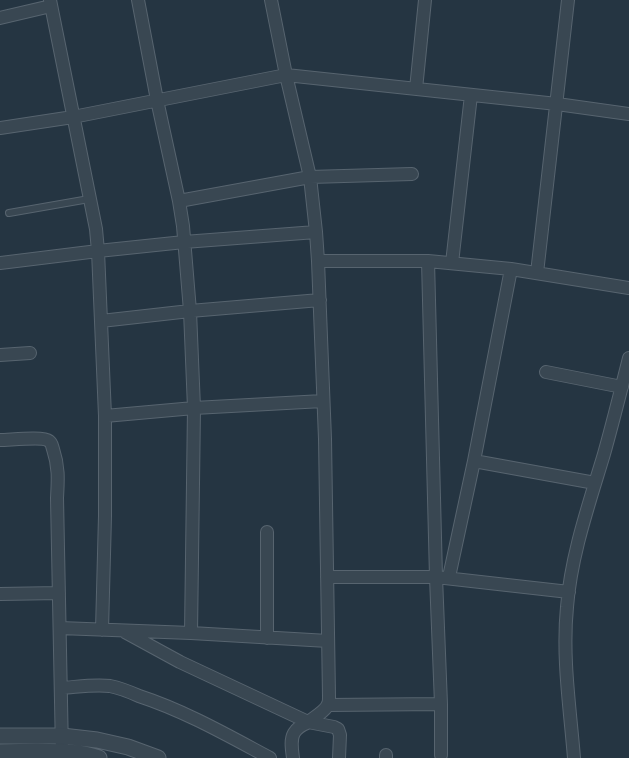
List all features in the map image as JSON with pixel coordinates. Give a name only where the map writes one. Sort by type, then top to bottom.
[{"type":"street","points":[[138,0],[183,226],[190,311],[194,408],[191,633]]},
{"type":"street","points":[[271,0],[286,75],[310,178],[318,261],[324,401],[329,697],[328,705],[324,710],[294,732],[292,745],[293,758]]},
{"type":"street","points":[[416,89],[425,0]]},
{"type":"street","points":[[537,273],[568,0]]},
{"type":"street","points":[[0,18],[50,3],[96,229],[105,416],[105,516],[102,630]]},
{"type":"street","points":[[0,128],[73,116],[286,75],[557,104],[629,114]]},
{"type":"street","points":[[452,263],[471,95]]},
{"type":"street","points":[[179,201],[310,178],[412,174]]},
{"type":"street","points":[[0,263],[184,242],[316,232]]},
{"type":"street","points":[[318,261],[428,261],[452,263],[511,269],[629,288]]},
{"type":"street","points":[[428,261],[436,576],[441,704],[441,756]]},
{"type":"street","points":[[449,577],[474,462],[511,269]]},
{"type":"street","points":[[101,321],[190,311],[320,300]]},
{"type":"street","points":[[0,355],[30,353]]},
{"type":"street","points":[[574,758],[567,675],[566,634],[569,592],[576,553],[608,441],[629,358]]},
{"type":"street","points":[[546,372],[622,387]]},
{"type":"street","points":[[105,416],[194,408],[324,401]]},
{"type":"street","points":[[0,440],[40,438],[49,440],[57,461],[62,752]]},
{"type":"street","points":[[474,462],[595,483]]},
{"type":"street","points":[[267,532],[267,638]]},
{"type":"street","points":[[327,577],[436,576],[569,592]]},
{"type":"street","points":[[0,594],[59,593]]},
{"type":"street","points":[[60,628],[191,633],[328,642]]},
{"type":"street","points":[[122,631],[180,662],[308,722],[338,729],[340,735],[339,758]]},
{"type":"street","points":[[61,688],[112,686],[157,702],[192,717],[270,758]]},
{"type":"street","points":[[328,705],[441,704]]},
{"type":"street","points":[[0,736],[62,736],[97,740],[128,747],[158,758]]},
{"type":"street","points":[[0,752],[62,752],[79,756],[99,758]]},
{"type":"lane","points":[[9,214],[89,199]]}]
